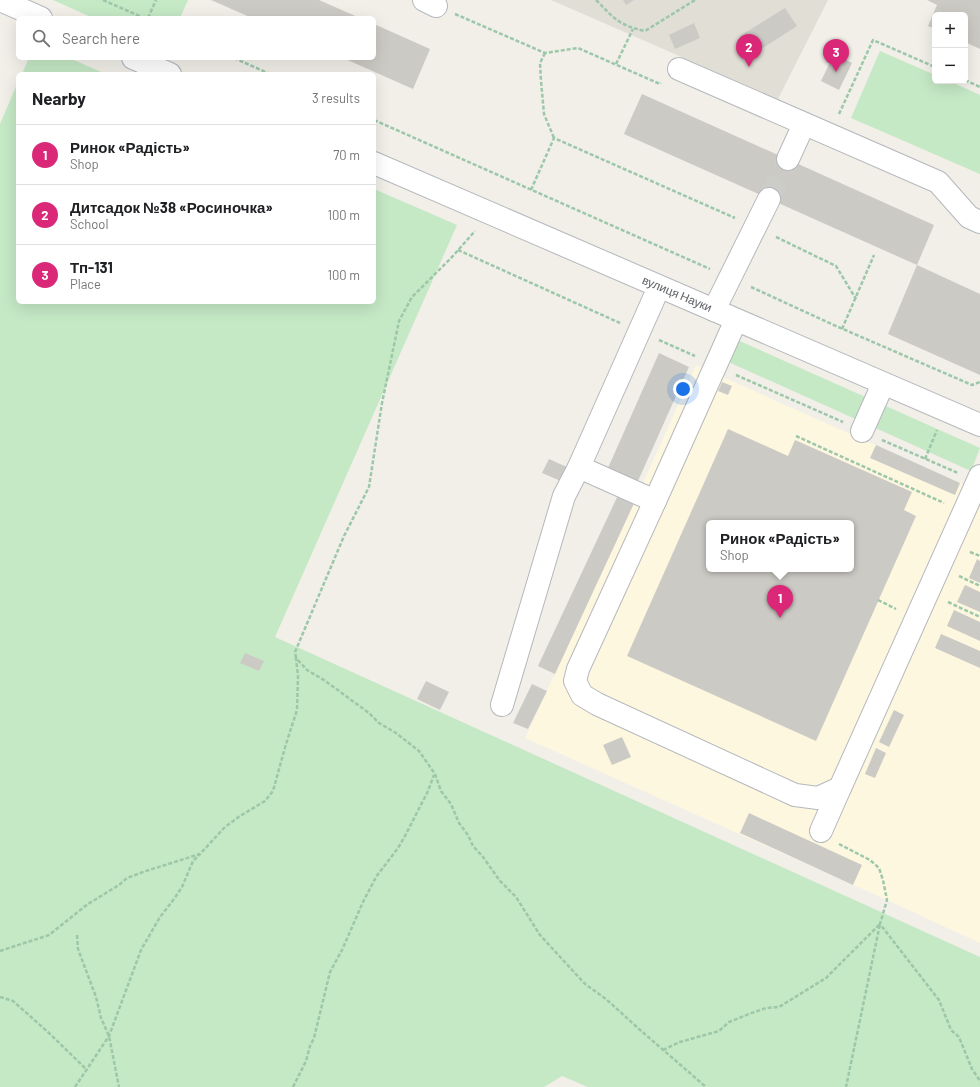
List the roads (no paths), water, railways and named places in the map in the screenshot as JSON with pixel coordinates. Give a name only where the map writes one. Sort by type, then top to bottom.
[{"type":"street","points":[[0,0],[36,16]]},
{"type":"street","points":[[138,60],[166,72]]},
{"type":"street","points":[[679,69],[938,182],[969,217],[980,222]]},
{"type":"street","points":[[788,159],[804,124]]},
{"type":"street","name":"вулиця Науки","points":[[376,164],[882,384],[980,425]]},
{"type":"street","points":[[714,310],[769,199]]},
{"type":"street","points":[[502,705],[564,496],[579,467],[659,286]]},
{"type":"street","points":[[736,320],[578,669],[575,681],[582,695],[597,704],[795,795],[818,798],[840,788]]},
{"type":"street","points":[[862,431],[882,384]]},
{"type":"street","points":[[579,467],[655,501]]},
{"type":"street","points":[[821,831],[980,476]]},
{"type":"tunnel","points":[[769,199],[788,159]]},
{"type":"place","name":"Дитсадок №38 «Росиночка»","points":[[749,67]]},
{"type":"place","name":"Тп-131","points":[[836,72]]},
{"type":"place","name":"Ринок «Радість»","points":[[780,618]]}]
